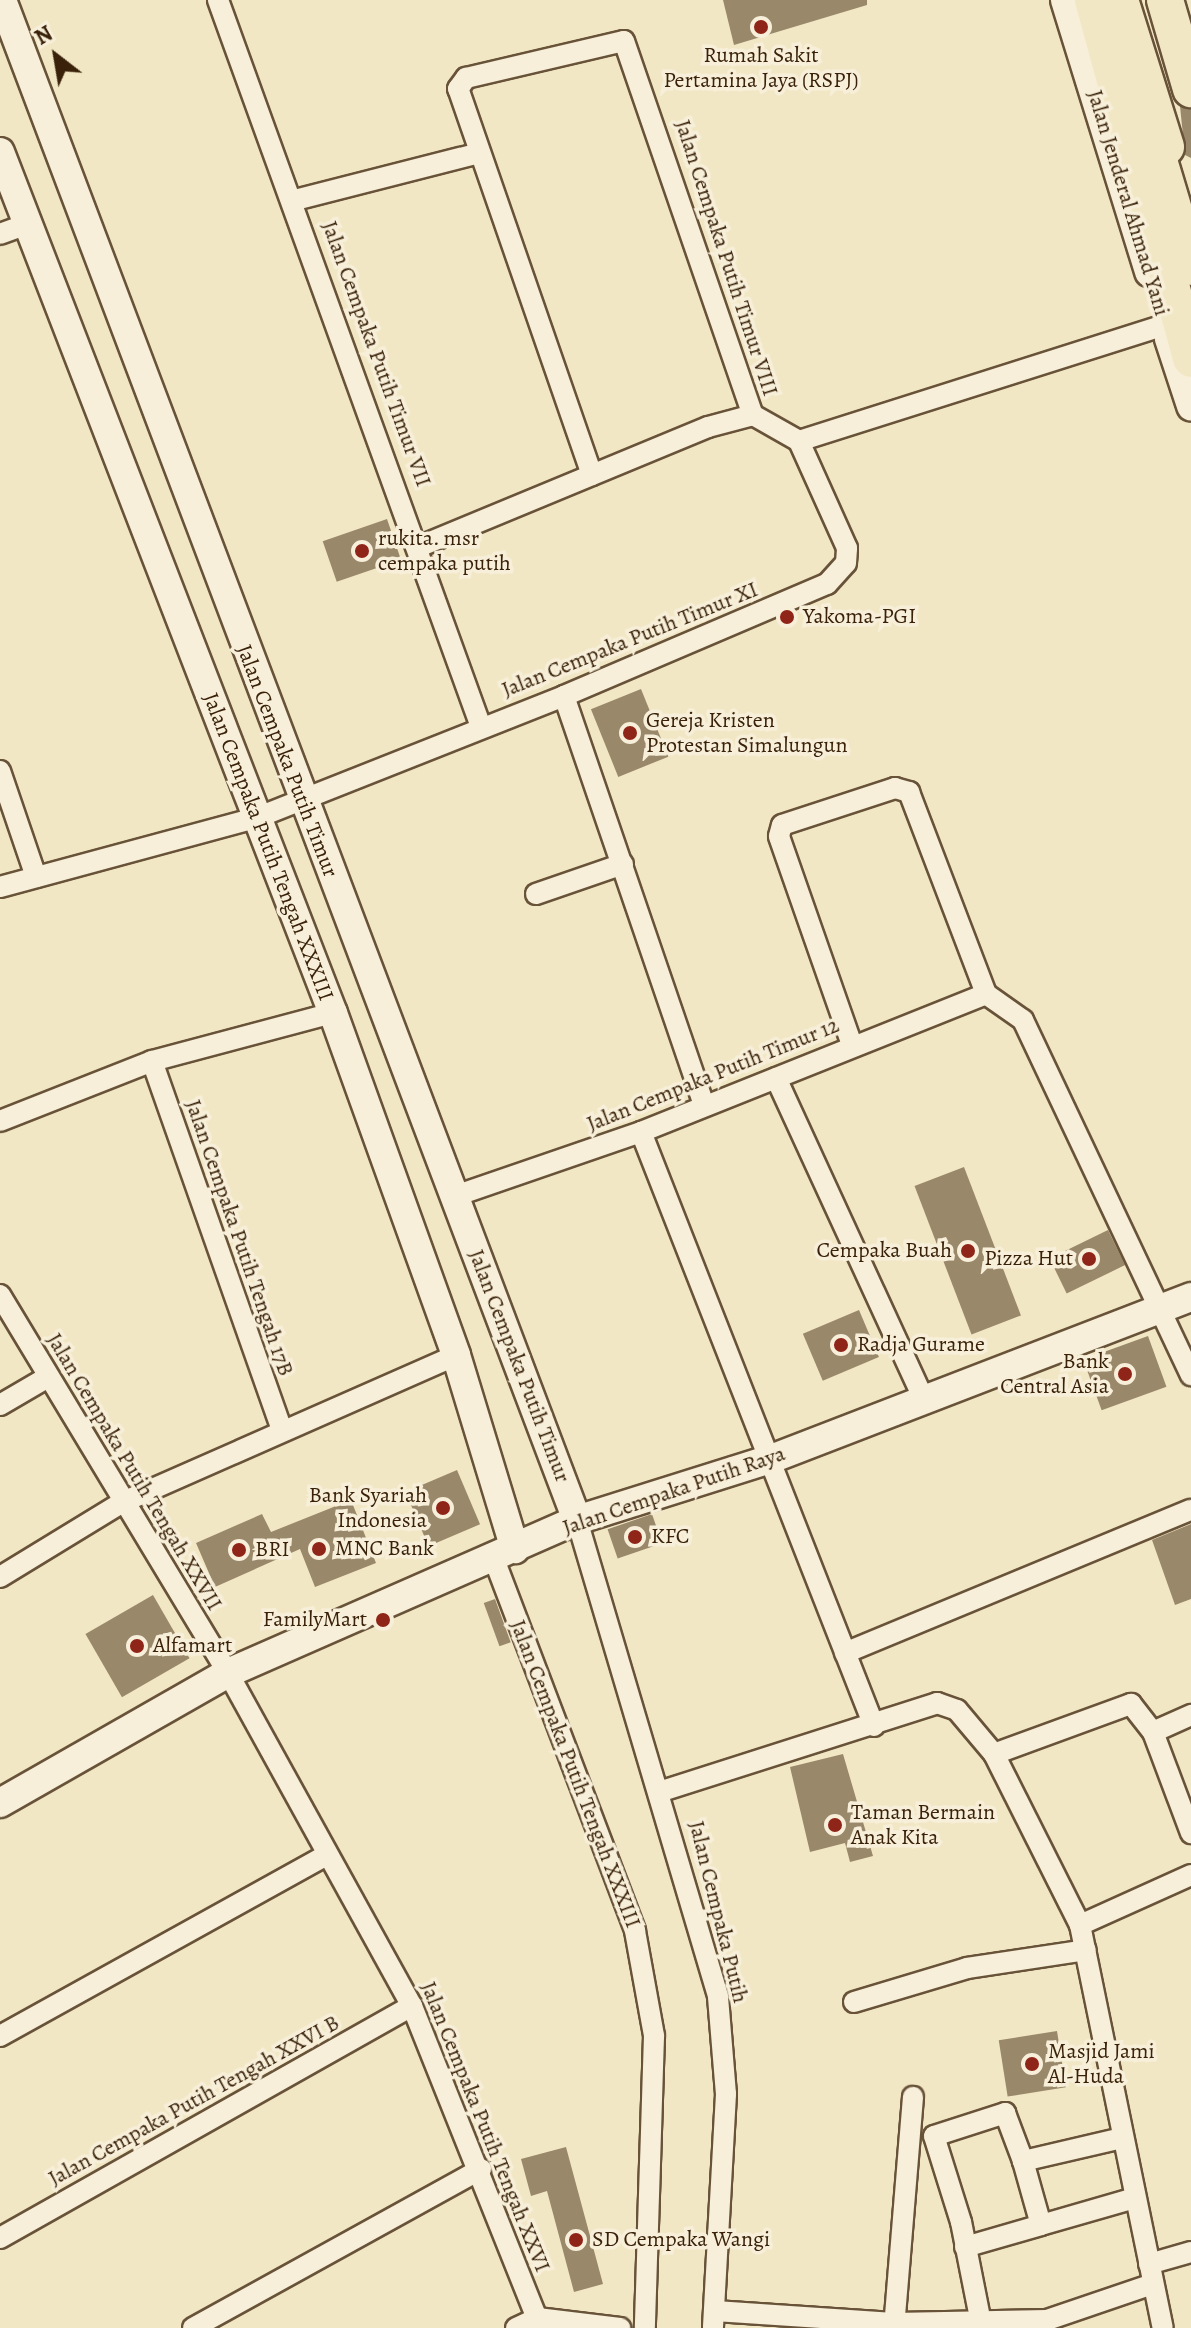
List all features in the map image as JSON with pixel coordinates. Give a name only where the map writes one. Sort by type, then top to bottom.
[{"type":"highway","points":[[1093,0],[1115,76],[1141,194],[1191,359]]},
{"type":"highway","name":"Jalan Jenderal Ahmad Yani","points":[[1111,0],[1191,267]]},
{"type":"highway","points":[[1120,0],[1191,221]]},
{"type":"highway","points":[[1165,0],[1191,89]]},
{"type":"street","name":"Jalan Cempaka Putih Timur","points":[[2,0],[296,802],[455,1196],[573,1522]]},
{"type":"street","name":"Jalan Cempaka Putih Timur VII","points":[[218,0],[295,200],[481,727]]},
{"type":"street","name":"Jalan Jenderal Ahmad Yani","points":[[1065,0],[1191,406]]},
{"type":"street","name":"Jalan Cempaka Putih Timur VIII","points":[[479,153],[458,89],[466,78],[624,41],[753,415],[799,441]]},
{"type":"street","name":"Jalan Cempaka Putih Tengah XXXIII","points":[[0,152],[259,816],[456,1355],[511,1551],[635,1931],[654,2036],[645,2328]]},
{"type":"street","points":[[295,200],[479,153],[592,475]]},
{"type":"street","points":[[0,234],[30,223]]},
{"type":"street","points":[[799,441],[1165,325]]},
{"type":"street","points":[[419,547],[708,427],[753,415]]},
{"type":"street","name":"Jalan Cempaka Putih Timur XI","points":[[0,887],[259,816],[564,696],[837,577],[847,548],[799,441]]},
{"type":"street","points":[[564,696],[704,1106]]},
{"type":"street","points":[[0,771],[36,877]]},
{"type":"street","points":[[852,1045],[779,830],[895,788],[909,792],[986,994],[1023,1020],[1163,1307],[1191,1375]]},
{"type":"street","points":[[536,894],[623,864]]},
{"type":"street","name":"Jalan Cempaka Putih Timur 12","points":[[455,1196],[641,1132],[852,1045],[986,994]]},
{"type":"street","points":[[0,1121],[152,1061],[333,1013]]},
{"type":"street","name":"Jalan Cempaka Putih Tengah 17B","points":[[152,1061],[282,1430]]},
{"type":"street","points":[[776,1078],[924,1400]]},
{"type":"street","points":[[641,1132],[874,1726]]},
{"type":"street","name":"Jalan Cempaka Putih Tengah XXVII","points":[[0,1295],[121,1503],[228,1673]]},
{"type":"street","name":"Jalan Cempaka Putih Raya","points":[[0,1803],[228,1673],[573,1522],[771,1459],[1191,1297]]},
{"type":"street","points":[[0,1577],[121,1503],[456,1355]]},
{"type":"street","points":[[0,1405],[48,1377]]},
{"type":"street","points":[[845,1653],[1191,1510]]},
{"type":"street","name":"Jalan Cempaka Putih","points":[[573,1522],[662,1791],[718,1997],[726,2094],[714,2320]]},
{"type":"street","name":"Jalan Cempaka Putih Tengah XXVI","points":[[228,1673],[412,2006],[481,2169],[537,2318]]},
{"type":"street","points":[[662,1791],[948,1703],[994,1754],[1080,1925],[1163,2328]]},
{"type":"street","points":[[994,1754],[1131,1704],[1153,1732],[1191,1833]]},
{"type":"street","points":[[1153,1732],[1191,1715]]},
{"type":"street","points":[[0,2036],[326,1855]]},
{"type":"street","points":[[1080,1925],[1191,1875]]},
{"type":"street","points":[[854,2002],[967,1968],[1086,1950]]},
{"type":"street","name":"Jalan Cempaka Putih Tengah XXVI B","points":[[0,2238],[412,2006]]},
{"type":"street","points":[[894,2325],[913,2097]]},
{"type":"street","points":[[910,2138],[934,2139],[1005,2113],[1023,2161],[1041,2225]]},
{"type":"street","points":[[1023,2161],[1122,2138]]},
{"type":"street","points":[[934,2139],[965,2247],[982,2325]]},
{"type":"street","points":[[193,2328],[481,2169]]},
{"type":"street","points":[[965,2247],[1135,2198]]},
{"type":"street","points":[[714,2320],[894,2325],[982,2325],[1047,2320],[1151,2274],[1191,2252]]},
{"type":"street","points":[[516,2328],[537,2318],[620,2328]]},
{"type":"building","name":"Rumah Sakit Pertamina Jaya (RSPJ)","points":[[723,0],[867,0],[867,5],[734,45]]},
{"type":"building","points":[[1180,106],[1191,109],[1191,158],[1185,155]]},
{"type":"building","name":"rukita. msr cempaka putih","points":[[387,519],[401,560],[337,582],[323,541]]},
{"type":"building","name":"Gereja Kristen Protestan Simalungun","points":[[641,689],[668,757],[618,777],[591,709]]},
{"type":"building","name":"Cempaka Buah","points":[[964,1167],[1021,1315],[972,1334],[915,1186]]},
{"type":"building","name":"Pizza Hut","points":[[1108,1230],[1125,1265],[1067,1294],[1050,1258]]},
{"type":"building","name":"Radja Gurame","points":[[859,1310],[879,1357],[823,1381],[803,1334]]},
{"type":"building","name":"Bank Central Asia","points":[[1148,1336],[1166,1387],[1102,1410],[1083,1360]]},
{"type":"building","name":"Bank Syariah Indonesia","points":[[457,1470],[480,1524],[429,1546],[405,1492]]},
{"type":"building","points":[[351,1500],[376,1563],[315,1587],[300,1549],[215,1587],[196,1543],[262,1514],[271,1532]]},
{"type":"building","name":"KFC","points":[[652,1514],[662,1543],[618,1559],[608,1529]]},
{"type":"building","points":[[1191,1524],[1191,1599],[1175,1605],[1152,1540]]},
{"type":"building","name":"Alfamart","points":[[153,1595],[190,1658],[122,1697],[85,1634]]},
{"type":"building","points":[[495,1599],[511,1642],[499,1646],[484,1603]]},
{"type":"building","name":"Taman Bermain Anak Kita","points":[[843,1754],[873,1856],[850,1862],[845,1843],[810,1852],[790,1767]]},
{"type":"building","name":"Masjid Jami Al-Huda","points":[[1057,2031],[1066,2087],[1008,2097],[999,2040]]},
{"type":"building","name":"SD Cempaka Wangi","points":[[566,2147],[603,2284],[574,2292],[547,2191],[531,2196],[521,2159]]},
{"type":"place","name":"Rumah Sakit Pertamina Jaya (RSPJ)","points":[[761,27]]},
{"type":"place","name":"rukita. msr cempaka putih","points":[[362,551]]},
{"type":"place","name":"Yakoma-PGI","points":[[787,617]]},
{"type":"place","name":"Gereja Kristen Protestan Simalungun","points":[[630,733]]},
{"type":"place","name":"Cempaka Buah","points":[[968,1251]]},
{"type":"place","name":"Pizza Hut","points":[[1089,1259]]},
{"type":"place","name":"Radja Gurame","points":[[841,1345]]},
{"type":"place","name":"Bank Central Asia","points":[[1125,1374]]},
{"type":"place","name":"Bank Syariah Indonesia","points":[[443,1508]]},
{"type":"place","name":"KFC","points":[[635,1537]]},
{"type":"place","name":"MNC Bank","points":[[319,1549]]},
{"type":"place","name":"BRI","points":[[239,1550]]},
{"type":"place","name":"FamilyMart","points":[[383,1620]]},
{"type":"place","name":"Alfamart","points":[[137,1646]]},
{"type":"place","name":"Taman Bermain Anak Kita","points":[[835,1825]]},
{"type":"place","name":"Masjid Jami Al-Huda","points":[[1032,2064]]},
{"type":"place","name":"SD Cempaka Wangi","points":[[576,2240]]}]
